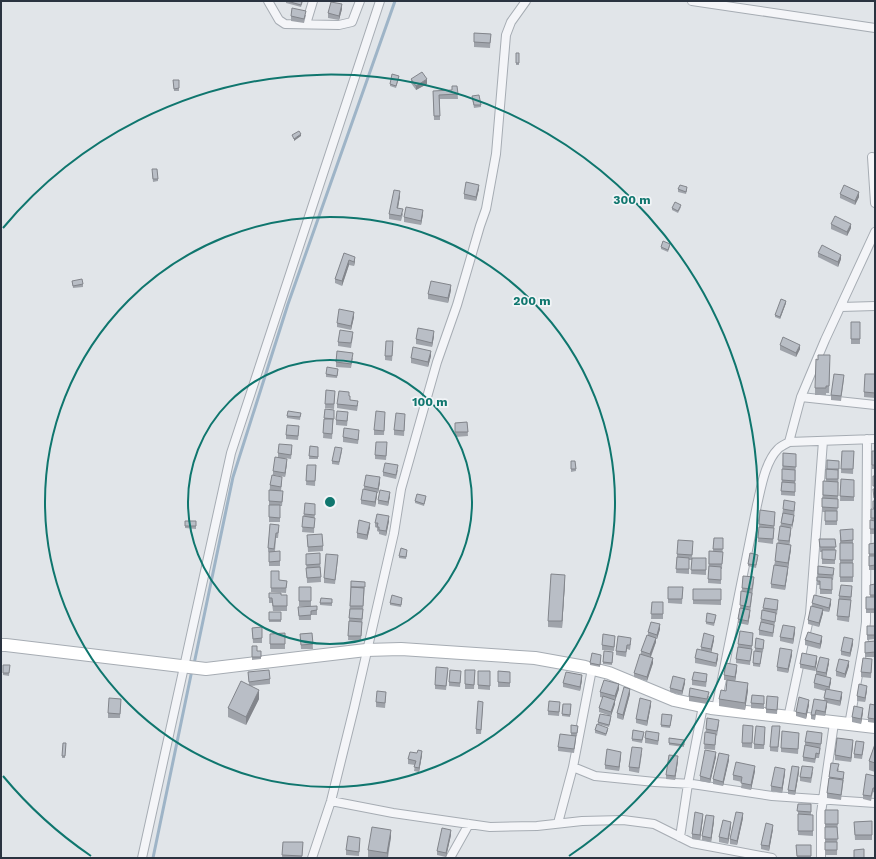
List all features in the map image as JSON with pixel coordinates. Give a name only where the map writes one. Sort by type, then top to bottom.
[{"type":"street","points":[[268,1],[279,20],[285,24],[340,25],[352,22],[360,1]]},
{"type":"street","points":[[306,24],[313,1]]},
{"type":"street","points":[[142,858],[188,666],[231,453],[380,1]]},
{"type":"street","points":[[316,858],[312,858],[331,801],[394,533],[401,489],[437,362],[457,305],[486,209],[496,154],[506,35],[511,22],[526,1]]},
{"type":"street","points":[[692,1],[735,4],[875,28]]},
{"type":"street","points":[[872,157],[875,203]]},
{"type":"street","points":[[789,442],[801,398],[825,340],[875,232]]},
{"type":"street","points":[[841,307],[875,306]]},
{"type":"street","points":[[801,398],[875,405]]},
{"type":"street","points":[[716,709],[748,547],[766,472],[778,449],[789,442],[871,439],[866,622],[849,725]]},
{"type":"street","points":[[788,718],[810,614],[822,441]]},
{"type":"street","points":[[1,645],[206,669],[366,650],[402,649],[535,658],[609,673],[674,700],[716,709],[875,727]]},
{"type":"street","points":[[558,823],[573,767],[592,669]]},
{"type":"street","points":[[680,837],[688,784],[703,706]]},
{"type":"street","points":[[821,858],[821,813],[834,723]]},
{"type":"street","points":[[573,767],[596,776],[688,784],[772,796],[875,803]]},
{"type":"street","points":[[331,801],[394,813],[490,827],[519,827],[582,821],[623,820],[654,824],[692,843],[772,858]]},
{"type":"street","points":[[450,858],[469,824]]},
{"type":"building","points":[[287,1],[302,1],[301,5]]},
{"type":"building","points":[[331,2],[342,4],[339,16],[328,13]]},
{"type":"building","points":[[292,8],[306,11],[304,19],[291,16]]},
{"type":"building","points":[[474,33],[491,34],[490,43],[474,42]]},
{"type":"building","points":[[516,53],[519,53],[519,63],[516,63]]},
{"type":"building","points":[[422,72],[427,79],[416,86],[411,79]]},
{"type":"building","points":[[392,74],[399,76],[396,86],[390,84]]},
{"type":"building","points":[[173,80],[179,80],[179,88],[174,89]]},
{"type":"building","points":[[452,86],[457,86],[458,94],[439,95],[440,116],[434,116],[433,91],[452,90]]},
{"type":"building","points":[[479,95],[481,105],[474,105],[472,96]]},
{"type":"building","points":[[299,131],[301,134],[294,139],[292,135]]},
{"type":"building","points":[[152,169],[157,169],[158,179],[153,179]]},
{"type":"building","points":[[466,182],[479,185],[476,197],[464,194]]},
{"type":"building","points":[[680,185],[687,187],[686,192],[678,189]]},
{"type":"building","points":[[844,185],[859,192],[855,201],[840,194]]},
{"type":"building","points":[[394,190],[400,191],[397,208],[403,209],[401,216],[389,214]]},
{"type":"building","points":[[675,202],[681,205],[678,211],[672,208]]},
{"type":"building","points":[[406,207],[423,210],[421,221],[404,217]]},
{"type":"building","points":[[835,216],[851,224],[847,232],[831,224]]},
{"type":"building","points":[[663,241],[670,244],[668,250],[661,247]]},
{"type":"building","points":[[822,245],[841,255],[838,262],[818,253]]},
{"type":"building","points":[[344,253],[355,257],[354,262],[349,260],[342,281],[335,279]]},
{"type":"building","points":[[82,279],[83,284],[73,286],[72,281]]},
{"type":"building","points":[[431,281],[451,285],[448,298],[428,294]]},
{"type":"building","points":[[781,299],[786,301],[780,317],[775,315]]},
{"type":"building","points":[[339,309],[354,312],[351,326],[337,323]]},
{"type":"building","points":[[851,322],[860,322],[860,339],[851,339]]},
{"type":"building","points":[[418,328],[434,331],[432,343],[416,339]]},
{"type":"building","points":[[340,330],[353,332],[351,343],[338,342]]},
{"type":"building","points":[[783,337],[800,345],[796,353],[780,345]]},
{"type":"building","points":[[386,341],[393,341],[392,356],[385,356]]},
{"type":"building","points":[[413,347],[431,351],[428,362],[411,358]]},
{"type":"building","points":[[337,351],[353,353],[351,364],[336,362]]},
{"type":"building","points":[[818,355],[830,355],[829,386],[826,386],[826,388],[815,388],[816,359],[818,360]]},
{"type":"building","points":[[327,367],[338,369],[337,376],[326,374]]},
{"type":"building","points":[[834,374],[844,375],[841,396],[831,395]]},
{"type":"building","points":[[865,374],[875,374],[875,393],[864,392]]},
{"type":"building","points":[[326,390],[335,391],[334,404],[325,404]]},
{"type":"building","points":[[339,391],[349,392],[350,400],[358,401],[357,406],[337,404]]},
{"type":"building","points":[[325,409],[334,410],[334,419],[324,418]]},
{"type":"building","points":[[288,411],[301,413],[300,417],[287,416]]},
{"type":"building","points":[[337,411],[348,412],[347,421],[336,420]]},
{"type":"building","points":[[376,411],[385,412],[384,431],[374,430]]},
{"type":"building","points":[[396,413],[405,414],[404,431],[394,430]]},
{"type":"building","points":[[324,419],[333,419],[332,434],[323,433]]},
{"type":"building","points":[[467,422],[468,432],[455,432],[455,423]]},
{"type":"building","points":[[287,425],[299,426],[298,436],[286,435]]},
{"type":"building","points":[[344,428],[359,430],[358,440],[343,437]]},
{"type":"building","points":[[376,442],[387,442],[386,456],[375,455]]},
{"type":"building","points":[[279,444],[292,445],[291,455],[278,453]]},
{"type":"building","points":[[310,446],[318,447],[318,457],[309,456]]},
{"type":"building","points":[[335,447],[342,448],[339,462],[332,461]]},
{"type":"building","points":[[842,451],[854,451],[853,469],[841,469]]},
{"type":"building","points":[[872,451],[875,451],[875,465],[872,465]]},
{"type":"building","points":[[783,453],[796,454],[796,467],[783,466]]},
{"type":"building","points":[[275,457],[287,459],[285,473],[273,471]]},
{"type":"building","points":[[827,460],[839,461],[839,469],[827,469]]},
{"type":"building","points":[[571,461],[575,461],[576,469],[571,469]]},
{"type":"building","points":[[385,463],[398,465],[396,475],[383,472]]},
{"type":"building","points":[[307,465],[316,465],[315,481],[306,481]]},
{"type":"building","points":[[782,469],[795,470],[795,481],[782,480]]},
{"type":"building","points":[[826,469],[838,470],[838,479],[826,479]]},
{"type":"building","points":[[272,475],[282,477],[281,487],[270,485]]},
{"type":"building","points":[[366,475],[380,477],[378,489],[364,486]]},
{"type":"building","points":[[873,476],[875,476],[875,486],[873,486]]},
{"type":"building","points":[[841,479],[854,480],[854,497],[840,496]]},
{"type":"building","points":[[823,481],[838,482],[838,496],[823,495]]},
{"type":"building","points":[[782,482],[795,483],[795,492],[781,491]]},
{"type":"building","points":[[363,489],[377,492],[375,502],[361,500]]},
{"type":"building","points":[[873,489],[875,489],[875,498],[874,498]]},
{"type":"building","points":[[269,490],[283,491],[282,502],[269,501]]},
{"type":"building","points":[[380,490],[390,492],[388,502],[378,500]]},
{"type":"building","points":[[417,494],[426,496],[424,504],[415,501]]},
{"type":"building","points":[[822,498],[838,499],[838,508],[822,507]]},
{"type":"building","points":[[784,500],[795,502],[794,511],[783,509]]},
{"type":"building","points":[[873,501],[875,501],[875,508],[873,508]]},
{"type":"building","points":[[305,503],[315,504],[315,515],[304,514]]},
{"type":"building","points":[[269,505],[280,505],[280,518],[269,517]]},
{"type":"building","points":[[871,509],[875,509],[875,518],[871,518]]},
{"type":"building","points":[[760,510],[775,512],[774,526],[759,524]]},
{"type":"building","points":[[825,511],[837,511],[837,521],[825,521]]},
{"type":"building","points":[[783,513],[794,515],[792,525],[781,523]]},
{"type":"building","points":[[377,514],[389,516],[386,531],[379,530],[379,527],[377,527],[378,523],[375,523]]},
{"type":"building","points":[[303,516],[315,518],[314,528],[302,527]]},
{"type":"building","points":[[359,520],[370,523],[367,535],[357,533]]},
{"type":"building","points":[[870,520],[875,521],[875,529],[870,529]]},
{"type":"building","points":[[185,521],[196,521],[196,526],[185,526]]},
{"type":"building","points":[[270,524],[279,525],[278,533],[276,533],[274,549],[268,548]]},
{"type":"building","points":[[780,526],[791,528],[789,541],[778,540]]},
{"type":"building","points":[[759,527],[774,528],[773,539],[758,538]]},
{"type":"building","points":[[853,529],[853,540],[841,541],[840,530]]},
{"type":"building","points":[[322,534],[323,546],[308,547],[307,535]]},
{"type":"building","points":[[714,538],[723,538],[723,549],[713,549]]},
{"type":"building","points":[[819,539],[835,539],[836,547],[820,547]]},
{"type":"building","points":[[678,540],[693,541],[692,555],[677,554]]},
{"type":"building","points":[[777,543],[791,545],[788,563],[775,561]]},
{"type":"building","points":[[840,543],[853,543],[853,560],[840,560]]},
{"type":"building","points":[[875,543],[875,554],[869,554],[869,544]]},
{"type":"building","points":[[401,548],[407,550],[406,557],[399,556]]},
{"type":"building","points":[[822,550],[836,550],[835,560],[822,559]]},
{"type":"building","points":[[280,551],[280,561],[269,562],[269,552]]},
{"type":"building","points":[[709,551],[723,552],[722,564],[709,564]]},
{"type":"building","points":[[320,553],[320,564],[306,565],[306,554]]},
{"type":"building","points":[[750,553],[758,555],[756,565],[748,564]]},
{"type":"building","points":[[326,554],[338,555],[335,580],[324,578]]},
{"type":"building","points":[[869,556],[875,556],[875,565],[869,566]]},
{"type":"building","points":[[677,557],[689,558],[689,569],[676,569]]},
{"type":"building","points":[[692,558],[706,558],[706,570],[691,570]]},
{"type":"building","points":[[840,563],[853,563],[853,577],[840,577]]},
{"type":"building","points":[[774,565],[788,567],[785,586],[771,584]]},
{"type":"building","points":[[709,566],[721,567],[721,580],[708,579]]},
{"type":"building","points":[[818,566],[834,568],[833,575],[818,574]]},
{"type":"building","points":[[320,567],[321,577],[307,578],[306,568]]},
{"type":"building","points":[[271,571],[279,571],[279,580],[287,581],[286,588],[271,588]]},
{"type":"building","points":[[551,574],[565,575],[562,621],[548,621]]},
{"type":"building","points":[[743,576],[754,577],[752,589],[742,588]]},
{"type":"building","points":[[817,577],[832,578],[832,590],[820,589],[820,581],[817,581]]},
{"type":"building","points":[[351,581],[365,582],[365,587],[351,587]]},
{"type":"building","points":[[875,584],[875,595],[870,595],[870,585]]},
{"type":"building","points":[[841,585],[852,586],[851,597],[839,596]]},
{"type":"building","points":[[299,587],[311,587],[311,601],[299,601]]},
{"type":"building","points":[[351,587],[364,588],[363,606],[350,606]]},
{"type":"building","points":[[668,587],[683,587],[682,599],[668,599]]},
{"type":"building","points":[[693,589],[721,589],[721,600],[693,600]]},
{"type":"building","points":[[741,591],[752,593],[750,607],[740,605]]},
{"type":"building","points":[[269,593],[281,593],[281,595],[287,595],[287,606],[273,606],[272,598],[269,598]]},
{"type":"building","points":[[392,595],[402,598],[401,605],[390,603]]},
{"type":"building","points":[[814,595],[831,599],[829,608],[812,603]]},
{"type":"building","points":[[866,597],[875,597],[875,609],[866,609]]},
{"type":"building","points":[[321,598],[332,599],[332,603],[320,603]]},
{"type":"building","points":[[765,598],[778,600],[777,610],[763,608]]},
{"type":"building","points":[[839,599],[851,600],[849,617],[837,616]]},
{"type":"building","points":[[652,602],[663,602],[663,614],[651,614]]},
{"type":"building","points":[[317,606],[317,610],[311,611],[311,615],[299,616],[298,607]]},
{"type":"building","points":[[811,606],[823,609],[819,623],[808,620]]},
{"type":"building","points":[[740,608],[750,610],[748,621],[738,619]]},
{"type":"building","points":[[350,609],[363,609],[362,619],[349,618]]},
{"type":"building","points":[[762,610],[776,613],[775,622],[761,619]]},
{"type":"building","points":[[269,612],[281,612],[281,620],[269,620]]},
{"type":"building","points":[[707,613],[716,615],[714,623],[706,622]]},
{"type":"building","points":[[349,621],[362,622],[361,636],[348,636]]},
{"type":"building","points":[[651,622],[660,624],[657,635],[648,632]]},
{"type":"building","points":[[761,622],[774,625],[773,633],[759,630]]},
{"type":"building","points":[[783,625],[795,627],[793,639],[780,637]]},
{"type":"building","points":[[867,626],[875,626],[875,635],[867,635]]},
{"type":"building","points":[[262,627],[262,638],[253,639],[252,628]]},
{"type":"building","points":[[740,631],[753,633],[752,646],[738,644]]},
{"type":"building","points":[[808,632],[822,636],[820,644],[805,640]]},
{"type":"building","points":[[285,633],[285,644],[270,644],[270,634]]},
{"type":"building","points":[[312,633],[313,644],[301,645],[300,634]]},
{"type":"building","points":[[704,633],[714,636],[711,649],[701,647]]},
{"type":"building","points":[[603,634],[615,636],[614,647],[602,645]]},
{"type":"building","points":[[647,635],[656,638],[650,654],[641,651]]},
{"type":"building","points":[[618,636],[631,638],[630,645],[627,645],[626,652],[616,651]]},
{"type":"building","points":[[844,637],[853,639],[850,653],[841,651]]},
{"type":"building","points":[[756,638],[764,640],[763,649],[755,648]]},
{"type":"building","points":[[875,641],[875,652],[865,653],[865,642]]},
{"type":"building","points":[[252,646],[257,646],[257,651],[261,651],[261,657],[252,657]]},
{"type":"building","points":[[738,647],[752,649],[750,661],[736,659]]},
{"type":"building","points":[[780,648],[792,650],[788,669],[777,667]]},
{"type":"building","points":[[697,649],[718,654],[716,663],[695,658]]},
{"type":"building","points":[[604,651],[613,652],[612,663],[603,662]]},
{"type":"building","points":[[754,651],[762,652],[760,664],[753,663]]},
{"type":"building","points":[[592,653],[601,655],[600,665],[590,663]]},
{"type":"building","points":[[802,653],[817,656],[815,667],[800,664]]},
{"type":"building","points":[[640,654],[653,658],[647,677],[634,673]]},
{"type":"building","points":[[820,657],[829,659],[826,673],[816,671]]},
{"type":"building","points":[[863,658],[872,659],[871,673],[861,672]]},
{"type":"building","points":[[839,659],[849,661],[845,674],[836,671]]},
{"type":"building","points":[[726,663],[737,665],[735,677],[724,675]]},
{"type":"building","points":[[3,665],[10,665],[9,673],[3,673]]},
{"type":"building","points":[[436,667],[448,668],[446,686],[435,685]]},
{"type":"building","points":[[269,670],[270,679],[249,682],[248,672]]},
{"type":"building","points":[[450,670],[461,671],[460,683],[449,682]]},
{"type":"building","points":[[465,670],[475,670],[474,685],[465,684]]},
{"type":"building","points":[[478,671],[490,671],[490,686],[478,685]]},
{"type":"building","points":[[498,671],[510,672],[510,683],[498,682]]},
{"type":"building","points":[[566,672],[582,675],[580,687],[563,683]]},
{"type":"building","points":[[694,672],[707,674],[706,682],[692,680]]},
{"type":"building","points":[[816,674],[831,678],[829,687],[814,683]]},
{"type":"building","points":[[673,676],[685,679],[682,691],[670,688]]},
{"type":"building","points":[[604,680],[619,684],[615,696],[600,692]]},
{"type":"building","points":[[727,680],[748,683],[745,703],[719,699],[721,690],[726,691]]},
{"type":"building","points":[[241,681],[259,690],[246,717],[228,708]]},
{"type":"building","points":[[859,684],[867,686],[865,698],[857,696]]},
{"type":"building","points":[[624,687],[630,689],[623,715],[617,713]]},
{"type":"building","points":[[690,688],[709,692],[707,699],[689,696]]},
{"type":"building","points":[[826,689],[842,692],[840,701],[824,698]]},
{"type":"building","points":[[377,691],[386,692],[385,703],[376,702]]},
{"type":"building","points":[[752,695],[764,696],[764,704],[751,703]]},
{"type":"building","points":[[603,696],[615,700],[611,712],[599,708]]},
{"type":"building","points":[[767,696],[778,697],[777,710],[766,709]]},
{"type":"building","points":[[799,697],[809,700],[806,714],[796,712]]},
{"type":"building","points":[[109,698],[121,699],[120,714],[108,713]]},
{"type":"building","points":[[640,698],[651,701],[647,721],[636,719]]},
{"type":"building","points":[[814,699],[827,701],[825,712],[816,710],[815,715],[811,715]]},
{"type":"building","points":[[478,701],[483,702],[481,730],[476,729]]},
{"type":"building","points":[[549,701],[560,702],[559,712],[548,711]]},
{"type":"building","points":[[563,704],[571,704],[570,715],[562,714]]},
{"type":"building","points":[[870,704],[875,705],[875,719],[868,718]]},
{"type":"building","points":[[854,706],[863,708],[861,719],[852,717]]},
{"type":"building","points":[[600,714],[611,716],[609,725],[598,722]]},
{"type":"building","points":[[662,714],[672,715],[670,726],[661,725]]},
{"type":"building","points":[[707,718],[719,720],[717,731],[706,729]]},
{"type":"building","points":[[597,724],[608,728],[606,734],[595,730]]},
{"type":"building","points":[[571,725],[578,726],[577,733],[571,733]]},
{"type":"building","points":[[743,725],[753,726],[752,743],[742,743]]},
{"type":"building","points":[[756,726],[765,727],[764,745],[754,744]]},
{"type":"building","points":[[772,726],[780,726],[778,747],[770,747]]},
{"type":"building","points":[[633,730],[644,732],[642,740],[632,739]]},
{"type":"building","points":[[646,731],[659,733],[658,741],[645,738]]},
{"type":"building","points":[[782,731],[799,733],[798,749],[781,748]]},
{"type":"building","points":[[807,731],[822,733],[821,744],[805,742]]},
{"type":"building","points":[[705,732],[716,734],[715,745],[704,744]]},
{"type":"building","points":[[560,734],[576,736],[574,749],[558,747]]},
{"type":"building","points":[[669,738],[684,740],[684,745],[669,743]]},
{"type":"building","points":[[837,738],[853,740],[851,758],[835,755]]},
{"type":"building","points":[[856,741],[864,742],[862,755],[854,754]]},
{"type":"building","points":[[63,743],[66,743],[65,756],[62,756]]},
{"type":"building","points":[[875,744],[875,763],[869,761]]},
{"type":"building","points":[[805,745],[820,748],[819,754],[816,753],[815,759],[803,757]]},
{"type":"building","points":[[632,747],[642,748],[639,768],[629,767]]},
{"type":"building","points":[[607,749],[621,752],[619,767],[605,765]]},
{"type":"building","points":[[418,750],[422,751],[419,768],[414,767],[416,761],[408,759],[410,752],[417,753]]},
{"type":"building","points":[[705,750],[716,752],[710,779],[700,776]]},
{"type":"building","points":[[719,753],[729,755],[723,782],[713,779]]},
{"type":"building","points":[[669,755],[678,756],[675,776],[666,775]]},
{"type":"building","points":[[736,762],[755,766],[751,785],[741,783],[742,777],[733,775]]},
{"type":"building","points":[[831,763],[839,764],[837,771],[844,772],[843,779],[829,777]]},
{"type":"building","points":[[792,766],[799,767],[795,791],[788,790]]},
{"type":"building","points":[[802,766],[813,767],[811,778],[800,777]]},
{"type":"building","points":[[775,767],[785,769],[782,788],[771,786]]},
{"type":"building","points":[[866,774],[875,776],[875,788],[873,788],[871,796],[863,795]]},
{"type":"building","points":[[829,778],[843,780],[841,795],[827,793]]},
{"type":"building","points":[[798,804],[811,804],[811,812],[797,811]]},
{"type":"building","points":[[825,810],[838,810],[838,824],[825,824]]},
{"type":"building","points":[[695,812],[703,814],[700,835],[692,834]]},
{"type":"building","points":[[736,812],[743,813],[737,841],[730,839]]},
{"type":"building","points":[[798,814],[813,815],[813,831],[798,831]]},
{"type":"building","points":[[706,815],[714,816],[711,838],[702,836]]},
{"type":"building","points":[[723,820],[731,822],[728,839],[719,837]]},
{"type":"building","points":[[872,821],[872,835],[855,835],[854,822]]},
{"type":"building","points":[[766,823],[773,825],[769,846],[761,845]]},
{"type":"building","points":[[372,827],[391,830],[387,853],[368,850]]},
{"type":"building","points":[[825,827],[837,827],[838,839],[825,839]]},
{"type":"building","points":[[442,828],[451,830],[446,853],[437,851]]},
{"type":"building","points":[[348,836],[360,838],[359,852],[346,850]]},
{"type":"building","points":[[283,842],[303,842],[302,856],[282,855]]},
{"type":"building","points":[[825,842],[837,842],[837,850],[825,850]]},
{"type":"building","points":[[796,845],[811,845],[811,856],[797,856]]},
{"type":"building","points":[[864,849],[864,858],[854,858],[854,850]]},
{"type":"waterway","points":[[194,664],[233,477],[288,304],[395,1]]},
{"type":"waterway","points":[[153,858],[192,670]]}]
